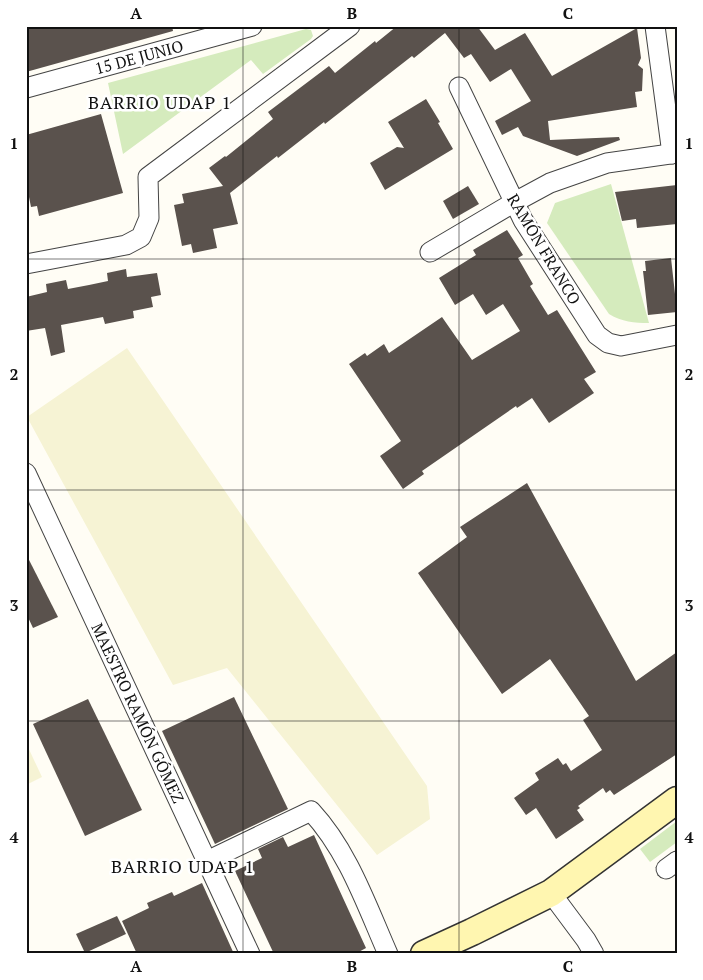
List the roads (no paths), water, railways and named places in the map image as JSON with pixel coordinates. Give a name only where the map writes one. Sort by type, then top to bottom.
[{"type":"main road","points":[[424,954],[551,893],[623,842],[677,800]]},
{"type":"street","name":"15 DE JUNIO","points":[[26,88],[252,26]]},
{"type":"street","points":[[26,264],[126,245],[142,237],[149,218],[148,177],[350,26]]},
{"type":"street","points":[[430,252],[513,203],[550,184],[607,163],[675,154],[655,26]]},
{"type":"street","name":"RAMÓN FRANCO","points":[[459,87],[513,203],[597,334],[608,343],[621,346],[676,336]]},
{"type":"street","name":"MAESTRO RAMÓN GÓMEZ","points":[[26,473],[250,954]]},
{"type":"street","points":[[207,861],[311,811],[328,830],[356,878],[388,954]]},
{"type":"street","points":[[551,893],[586,940],[594,954]]},
{"type":"district","name":"BARRIO UDAP 1","points":[[160,102]]},
{"type":"district","name":"BARRIO UDAP 1","points":[[183,866]]}]
